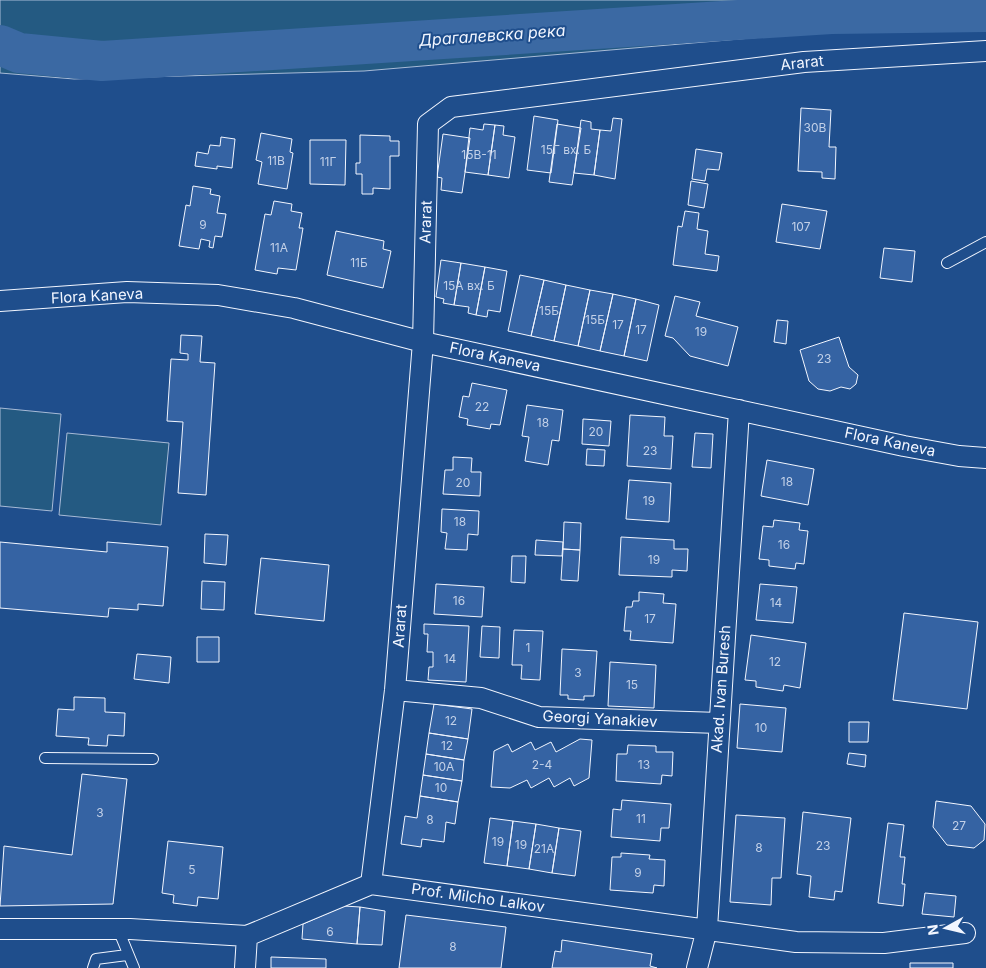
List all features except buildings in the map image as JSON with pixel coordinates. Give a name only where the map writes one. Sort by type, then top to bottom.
[{"type":"street","name":"Ararat","points":[[371,884],[395,690],[423,342],[428,124],[451,107],[804,62],[986,51]]},
{"type":"street","name":"Flora Kaneva","points":[[0,302],[127,292],[218,295],[294,308],[423,342],[904,446],[959,456],[986,458]]},
{"type":"street","name":"Akad. Ivan Buresh","points":[[697,968],[707,929],[740,410]]},
{"type":"street","name":"Georgi Yanakiev","points":[[395,690],[481,698],[539,717],[719,724]]},
{"type":"street","name":"Prof. Milcho Lalkov","points":[[371,884],[796,942],[884,943],[965,933]]},
{"type":"street","points":[[0,929],[118,929],[247,936],[371,884]]},
{"type":"street","points":[[245,968],[247,936]]},
{"type":"lane","points":[[947,263],[986,242]]},
{"type":"lane","points":[[45,758],[153,759]]},
{"type":"lane","points":[[118,929],[134,968]]},
{"type":"lane","points":[[93,968],[96,959],[127,954]]},
{"type":"shaded area","points":[[0,0],[986,0],[986,18],[364,71],[74,79],[0,73]]},
{"type":"shaded area","points":[[0,408],[61,414],[52,511],[0,506]]},
{"type":"shaded area","points":[[67,433],[169,443],[161,525],[59,515]]},
{"type":"waterway","name":"Драгалевска река","points":[[0,45],[19,53],[102,61],[831,14],[986,12]]}]
